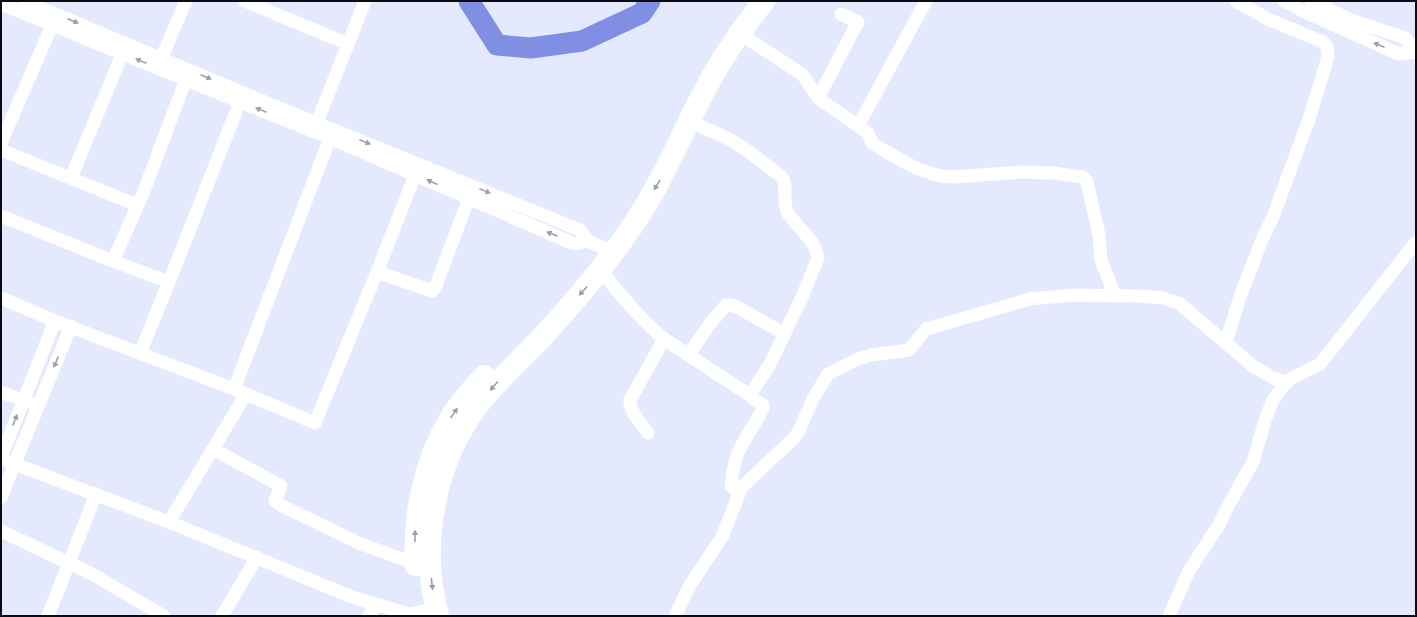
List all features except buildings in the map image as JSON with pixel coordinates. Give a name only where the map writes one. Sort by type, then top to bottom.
[{"type":"highway","points":[[430,613],[429,542],[432,518],[445,467],[455,444],[481,401],[542,337],[601,252],[664,142],[682,103],[729,23],[745,1]]},
{"type":"highway","points":[[430,613],[419,599],[415,530],[419,501],[426,476],[436,448],[448,423],[462,402],[493,365],[557,300],[601,252],[636,220],[660,179],[709,82],[739,34],[764,1]]},
{"type":"street","points":[[24,1],[54,19]]},
{"type":"street","points":[[159,63],[186,1]]},
{"type":"street","points":[[245,1],[267,5],[348,44]]},
{"type":"street","points":[[315,127],[365,1]]},
{"type":"street","points":[[858,126],[926,1]]},
{"type":"street","points":[[1226,342],[1240,297],[1261,242],[1273,217],[1310,116],[1328,55],[1327,47],[1323,42],[1270,20],[1236,1]]},
{"type":"street","points":[[1284,1],[1326,22],[1399,54],[1416,51]]},
{"type":"street","points":[[1311,1],[1351,20],[1405,38],[1416,51]]},
{"type":"street","points":[[1,4],[54,19],[315,127],[580,230],[601,252],[620,295],[651,329],[686,354],[751,396],[752,399],[763,405],[763,408],[740,448],[736,458],[731,486],[739,493]]},
{"type":"street","points":[[818,98],[858,22],[841,14]]},
{"type":"street","points":[[1,143],[54,19]]},
{"type":"street","points":[[739,34],[803,75],[818,98],[868,133],[872,143],[922,171],[942,177],[952,178],[1021,172],[1053,173],[1083,177],[1087,182],[1099,235],[1101,260],[1115,296]]},
{"type":"street","points":[[70,178],[125,48]]},
{"type":"street","points":[[112,261],[137,205],[188,75]]},
{"type":"street","points":[[140,353],[242,97]]},
{"type":"street","points":[[689,121],[729,139],[782,177],[785,182],[785,206],[788,214],[809,238],[817,253],[818,258],[802,297],[770,364],[751,396]]},
{"type":"street","points":[[315,127],[330,138],[574,244],[601,252]]},
{"type":"street","points":[[169,522],[213,449],[240,392],[330,138]]},
{"type":"street","points":[[1,150],[137,205]]},
{"type":"street","points":[[1,298],[315,423],[415,175]]},
{"type":"street","points":[[377,272],[432,291],[436,288],[469,198]]},
{"type":"street","points":[[1,216],[112,261],[169,282]]},
{"type":"street","points":[[1168,616],[1189,571],[1220,523],[1253,462],[1266,417],[1273,400],[1292,378],[1320,364],[1416,242]]},
{"type":"street","points":[[675,616],[690,586],[722,537],[740,488],[794,438],[799,431],[804,417],[821,384],[828,374],[871,354],[909,350],[926,328],[1030,299],[1073,295],[1164,298],[1180,304],[1253,366],[1273,378],[1287,382]]},
{"type":"street","points":[[686,354],[694,347],[709,325],[726,306],[731,305],[737,307],[776,329]]},
{"type":"street","points":[[55,320],[1,458],[169,522],[352,597],[409,614],[430,613]]},
{"type":"street","points":[[1,497],[71,326]]},
{"type":"street","points":[[648,433],[632,411],[630,400],[664,339]]},
{"type":"street","points":[[1,392],[38,406]]},
{"type":"street","points":[[213,449],[281,486],[275,501],[284,507],[361,544],[416,564]]},
{"type":"street","points":[[48,616],[96,494]]},
{"type":"street","points":[[1,531],[69,562],[164,616]]},
{"type":"street","points":[[222,616],[257,557]]},
{"type":"street","points":[[369,616],[377,604]]},
{"type":"waterway","points":[[469,1],[497,45],[531,48],[582,41],[642,13],[650,1]]}]
